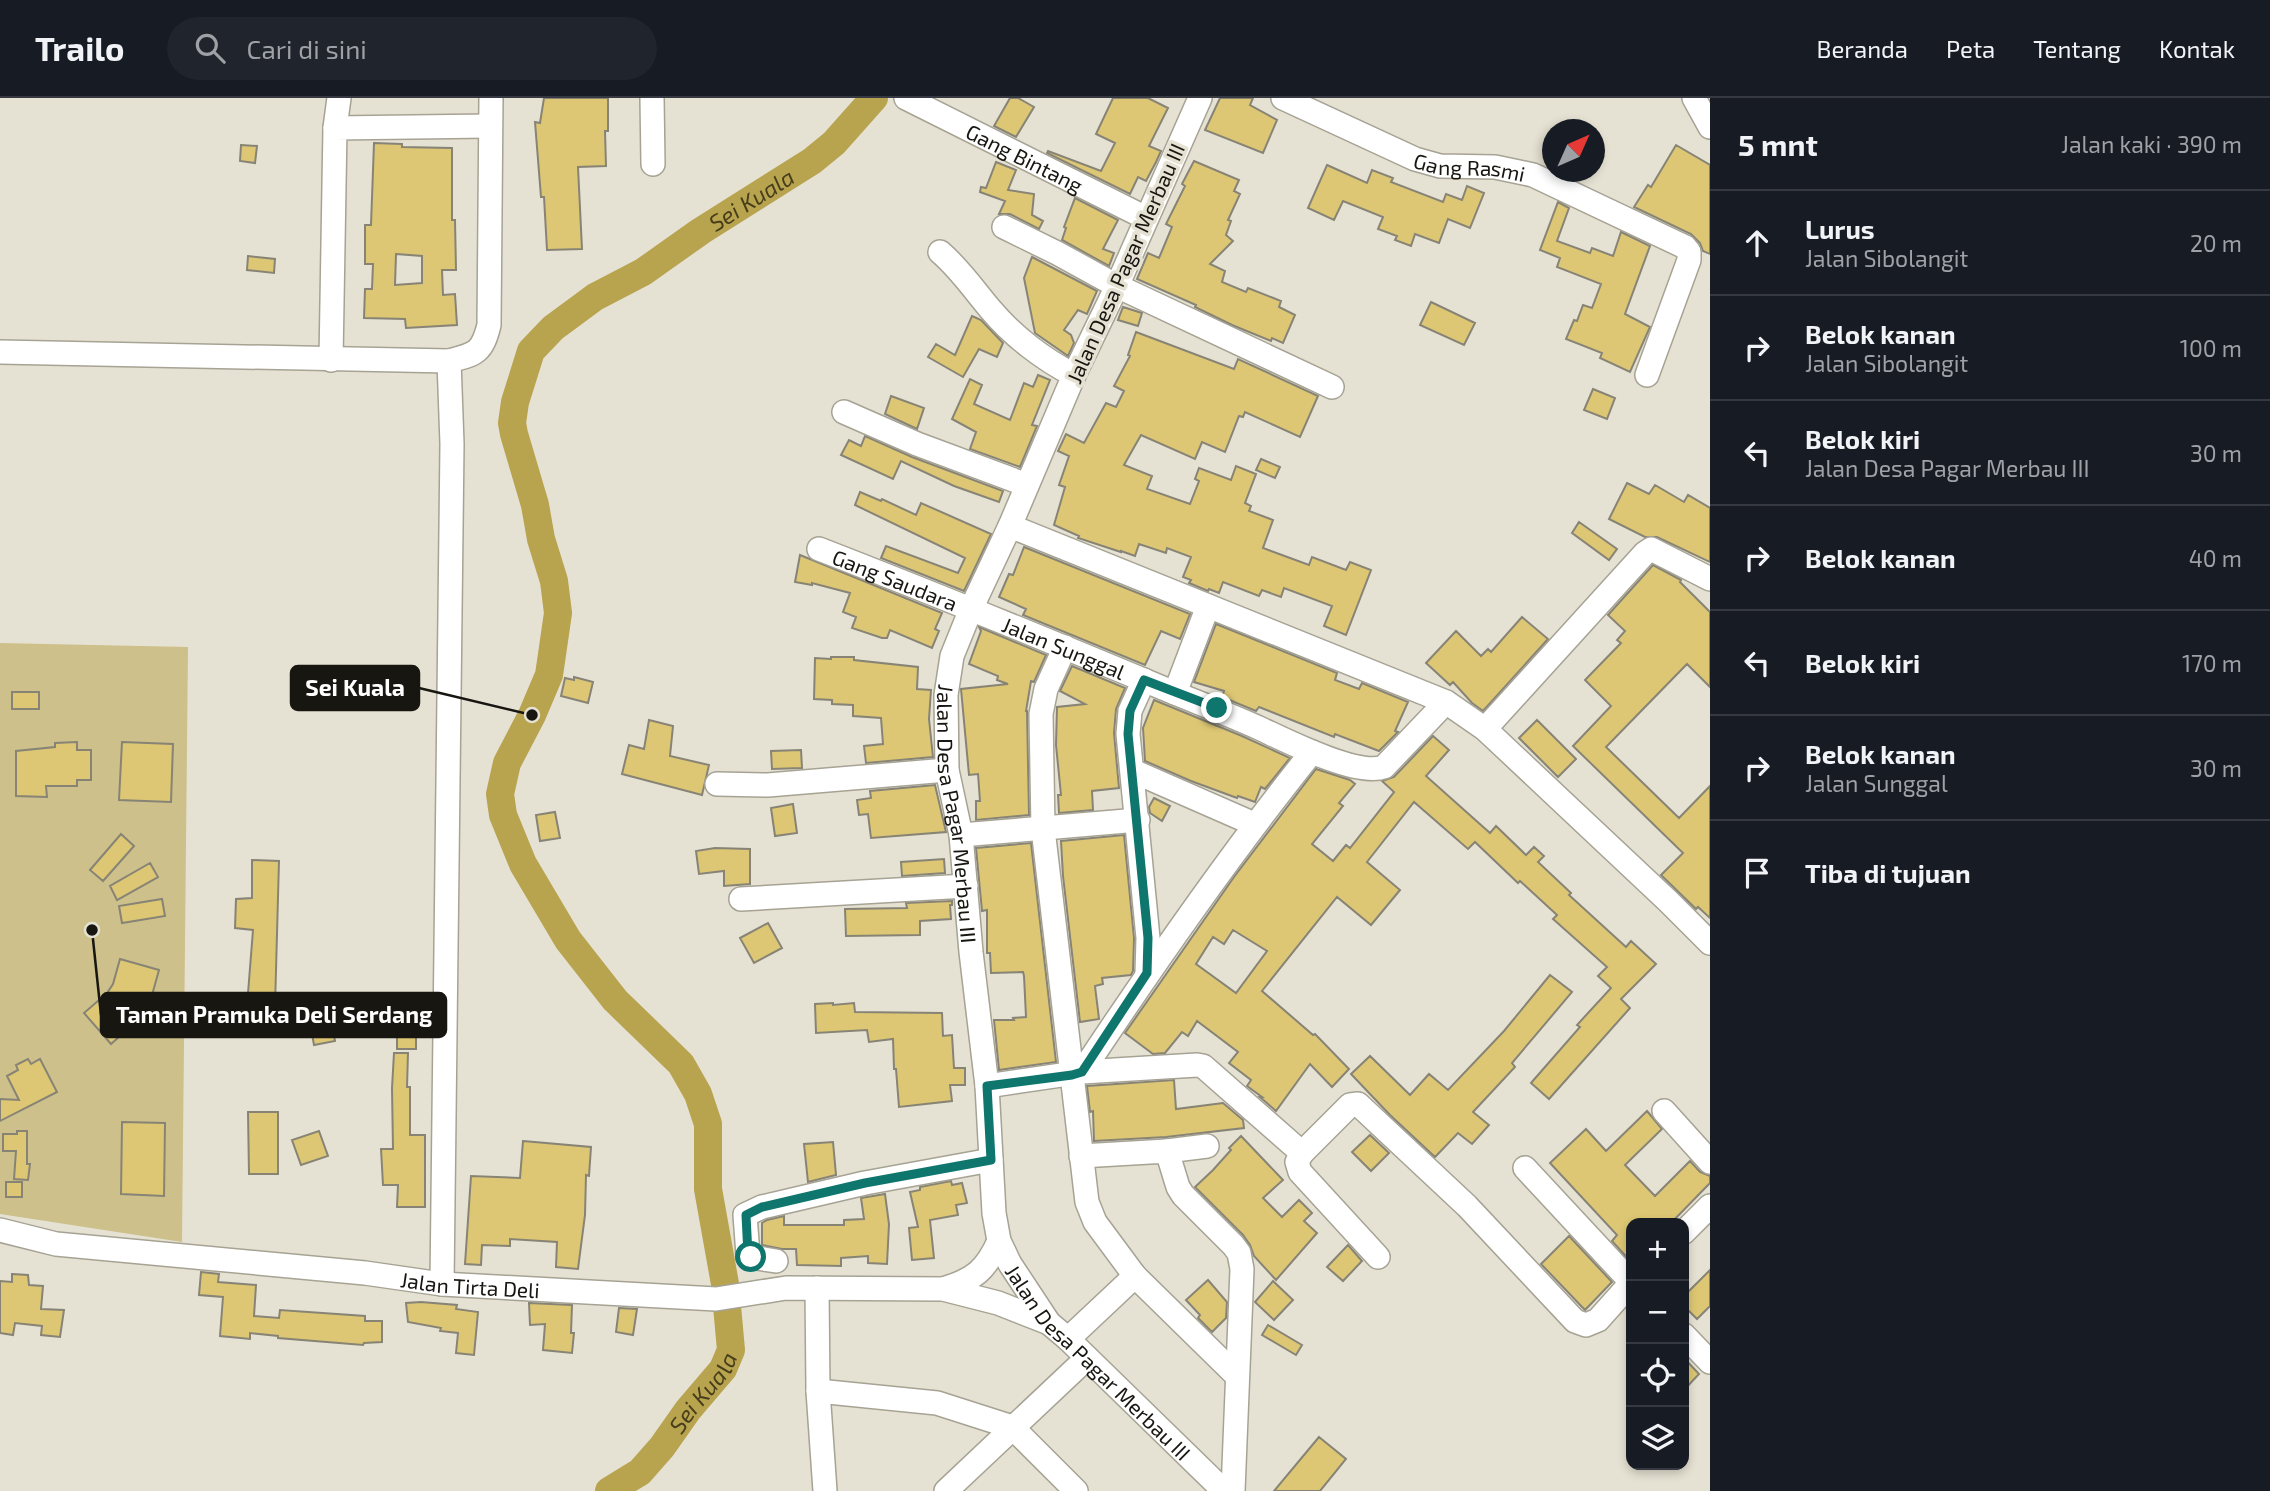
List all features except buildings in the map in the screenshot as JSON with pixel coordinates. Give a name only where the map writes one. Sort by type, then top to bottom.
[{"type":"street","points":[[331,360],[335,128],[339,98]]},
{"type":"street","points":[[0,352],[449,361],[475,354],[484,343],[489,325],[491,98]]},
{"type":"street","points":[[652,98],[653,164]]},
{"type":"street","name":"Gang Bintang","points":[[902,98],[1146,218]]},
{"type":"street","name":"Jalan Desa Pagar Merbau III","points":[[1200,98],[1117,286],[1074,375],[952,656],[946,695],[947,770],[961,835],[987,1086],[994,1213],[999,1241],[1010,1264],[1049,1324],[1068,1339],[1224,1491]]},
{"type":"street","name":"Gang Rasmi","points":[[1283,98],[1415,159],[1440,166],[1496,167],[1533,175],[1685,247],[1689,252],[1689,260],[1647,375]]},
{"type":"street","points":[[1694,98],[1710,127]]},
{"type":"street","points":[[335,128],[490,126]]},
{"type":"street","points":[[1004,227],[1117,286],[1332,387]]},
{"type":"street","points":[[940,252],[992,312],[1043,357],[1074,375]]},
{"type":"street","points":[[442,1284],[446,1142],[452,458],[449,361]]},
{"type":"street","points":[[844,412],[917,444],[1027,485]]},
{"type":"street","points":[[1010,526],[1446,702],[1485,729],[1710,943]]},
{"type":"street","name":"Gang Saudara","points":[[819,549],[971,609]]},
{"type":"street","points":[[1485,729],[1651,549],[1710,579]]},
{"type":"street","points":[[1175,693],[1208,606]]},
{"type":"street","name":"Jalan Sunggal","points":[[971,609],[1217,708],[1312,752],[1374,769],[1384,767],[1446,702]]},
{"type":"street","points":[[1065,647],[1046,690],[1041,714],[1043,829],[1077,1073],[1081,1156],[1090,1212],[1135,1276],[1237,1376]]},
{"type":"street","points":[[1144,680],[1128,722],[1148,938],[1147,973]]},
{"type":"street","points":[[1077,1073],[1254,824],[1312,752]]},
{"type":"street","points":[[718,784],[788,783],[947,770]]},
{"type":"street","points":[[1133,771],[1254,824]]},
{"type":"street","points":[[961,835],[1138,820]]},
{"type":"street","points":[[741,899],[966,886]]},
{"type":"street","points":[[987,1086],[1077,1073],[1203,1066],[1302,1153]]},
{"type":"street","points":[[1378,1257],[1300,1172],[1297,1162],[1302,1153],[1350,1105],[1358,1104],[1467,1206],[1575,1321],[1586,1325],[1598,1320],[1626,1289]]},
{"type":"street","points":[[1664,1111],[1710,1162]]},
{"type":"street","points":[[1081,1156],[1207,1146]]},
{"type":"street","points":[[1167,1151],[1183,1195],[1233,1245],[1242,1261],[1233,1491]]},
{"type":"street","points":[[764,1290],[771,1260],[748,1255],[746,1215],[749,1212],[865,1183],[991,1160]]},
{"type":"street","points":[[1525,1168],[1629,1281]]},
{"type":"street","points":[[1689,1227],[1710,1206]]},
{"type":"street","name":"Jalan Tirta Deli","points":[[0,1230],[57,1244],[339,1270],[442,1284],[716,1299],[764,1290],[817,1287],[943,1289],[998,1303],[1049,1324]]},
{"type":"street","name":"Jalan Tirta Deli","points":[[943,1289],[962,1284],[979,1273],[991,1258],[999,1241]]},
{"type":"street","points":[[1068,1339],[1135,1276]]},
{"type":"street","points":[[817,1287],[818,1391],[825,1491]]},
{"type":"street","points":[[1689,1340],[1710,1362]]},
{"type":"street","points":[[947,1491],[1087,1358]]},
{"type":"street","points":[[818,1391],[937,1403],[1012,1427],[1076,1491]]},
{"type":"shaded area","points":[[0,643],[188,647],[182,1242],[0,1214]]},
{"type":"waterway","name":"Sei Kuala","points":[[609,1491],[640,1472],[662,1447],[688,1410],[723,1369],[731,1350],[725,1284],[708,1189],[708,1124],[698,1094],[681,1064],[615,1000],[568,940],[523,864],[503,815],[500,794],[507,763],[549,675],[558,613],[554,581],[514,434],[512,423],[515,402],[531,351],[553,328],[595,297],[643,272],[701,231],[812,161],[834,143],[874,98]]},
{"type":"place","name":"Sei Kuala","points":[[532,715]]},
{"type":"place","name":"Taman Pramuka Deli Serdang","points":[[92,930]]},
{"type":"route","points":[[751,1257],[748,1255],[746,1215],[749,1212],[865,1183],[991,1160],[987,1086],[1082,1072],[1147,973],[1148,938],[1128,734],[1130,711],[1144,680],[1217,708]]}]
